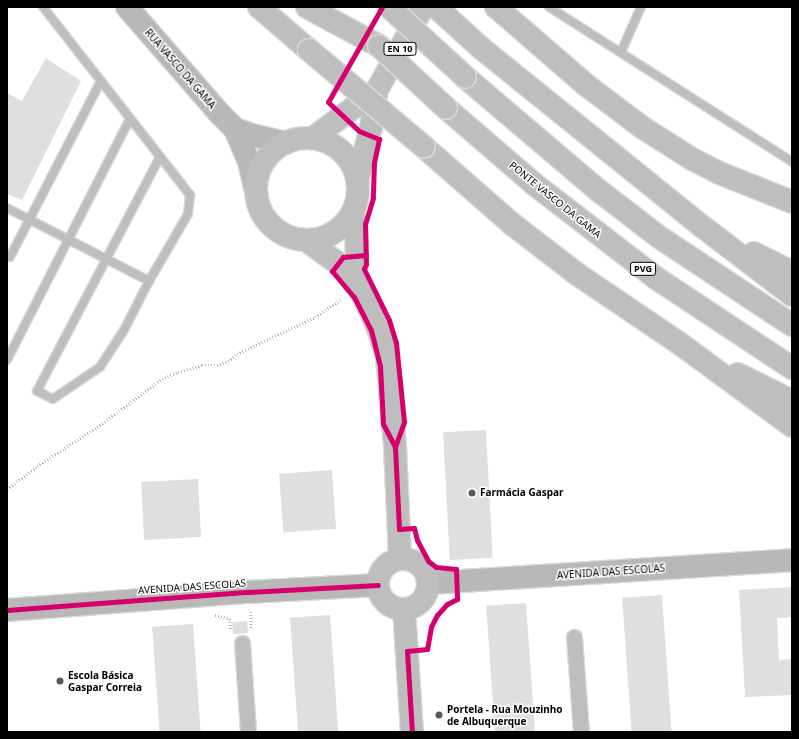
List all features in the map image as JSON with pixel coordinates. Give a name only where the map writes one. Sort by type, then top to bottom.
[{"type":"main road","points":[[259,7],[512,224],[577,274],[679,343],[792,426]]},
{"type":"main road","name":"PONTE VASCO DA GAMA","points":[[307,7],[334,11],[379,46],[446,108],[534,184],[644,269],[792,368]]},
{"type":"main road","points":[[389,7],[465,77],[598,190],[653,232],[792,325]]},
{"type":"main road","name":"EN 10","points":[[357,181],[371,127],[378,90],[423,7]]},
{"type":"main road","points":[[436,7],[481,48],[703,227],[792,295]]},
{"type":"main road","points":[[500,10],[586,85],[624,115],[667,144],[717,172],[792,202]]},
{"type":"main road","name":"EN 10","points":[[313,138],[378,90]]},
{"type":"main road","name":"EN 10","points":[[299,138],[313,138],[329,143],[342,152],[352,165],[357,181],[358,197],[353,212],[344,224],[333,233],[320,239],[292,239],[280,233],[269,224],[261,213],[256,200],[255,187],[260,169],[270,153],[286,142],[299,138]]},
{"type":"main road","points":[[353,212],[356,229],[357,256],[354,275]]},
{"type":"main road","points":[[703,227],[792,272]]},
{"type":"main road","points":[[306,240],[354,275],[378,326],[387,357],[395,447],[400,558]]},
{"type":"main road","points":[[679,343],[792,401]]},
{"type":"main road","points":[[400,558],[409,559],[420,565],[427,575],[429,583],[428,590],[422,602],[413,607],[404,609],[390,606],[379,592],[378,584],[379,575],[384,567],[392,561],[400,558]]},
{"type":"main road","points":[[404,609],[412,732]]},
{"type":"street","name":"RUA VASCO DA GAMA","points":[[127,7],[220,114],[235,129],[249,162],[255,187]]},
{"type":"street","name":"RUA VASCO DA GAMA","points":[[235,129],[252,135],[286,142]]},
{"type":"street","name":"AVENIDA DAS ESCOLAS","points":[[429,583],[792,560]]},
{"type":"street","name":"AVENIDA DAS ESCOLAS","points":[[7,610],[249,600],[378,584]]},
{"type":"street","points":[[574,636],[581,732]]},
{"type":"street","points":[[241,638],[248,732]]},
{"type":"lane","points":[[43,7],[190,195],[188,214],[149,281],[124,330],[100,367],[53,398],[37,391],[108,259],[160,157]]},
{"type":"lane","points":[[549,7],[792,162]]},
{"type":"lane","points":[[621,52],[641,7]]},
{"type":"lane","points":[[10,257],[101,81]]},
{"type":"lane","points":[[7,360],[130,119]]},
{"type":"lane","points":[[7,208],[149,281]]},
{"type":"path","points":[[7,489],[37,466],[97,427],[162,379],[178,372],[202,365],[217,365],[228,361],[237,354],[315,317],[346,297]]},
{"type":"path","points":[[241,638],[249,600]]},
{"type":"path","points":[[210,614],[230,619],[241,638]]},
{"type":"building","points":[[46,58],[81,81],[22,200],[7,194],[7,93],[22,101]]},
{"type":"building","points":[[486,430],[493,558],[450,560],[443,432]]},
{"type":"building","points":[[332,470],[336,529],[283,533],[279,474]]},
{"type":"building","points":[[198,479],[201,537],[144,540],[141,482]]},
{"type":"building","points":[[792,587],[792,617],[777,618],[779,660],[792,659],[792,695],[745,697],[739,590]]},
{"type":"building","points":[[662,595],[672,732],[631,732],[622,598]]},
{"type":"building","points":[[526,603],[535,732],[495,732],[486,606]]},
{"type":"building","points":[[330,615],[338,732],[298,732],[290,618]]},
{"type":"building","points":[[247,621],[248,633],[233,634],[232,622]]},
{"type":"building","points":[[193,624],[201,732],[159,732],[152,627]]},
{"type":"cycle path","points":[[382,7],[328,102],[359,131],[379,139],[374,163],[373,198],[365,224],[366,264],[364,269],[389,320],[396,343],[404,422],[395,447],[399,529],[414,528],[417,540],[428,561],[436,567],[456,569],[457,599],[447,604],[437,615],[431,627],[427,649],[407,651],[412,732]]},
{"type":"cycle path","points":[[366,255],[343,257],[332,271],[354,297],[371,330],[380,366],[383,424],[395,447]]},
{"type":"cycle path","points":[[7,610],[248,592],[378,585]]},
{"type":"place","name":"Farmácia Gaspar","points":[[472,493]]},
{"type":"place","name":"Escola Básica Gaspar Correia","points":[[60,681]]},
{"type":"place","name":"Portela - Rua Mouzinho de Albuquerque","points":[[439,715]]}]
